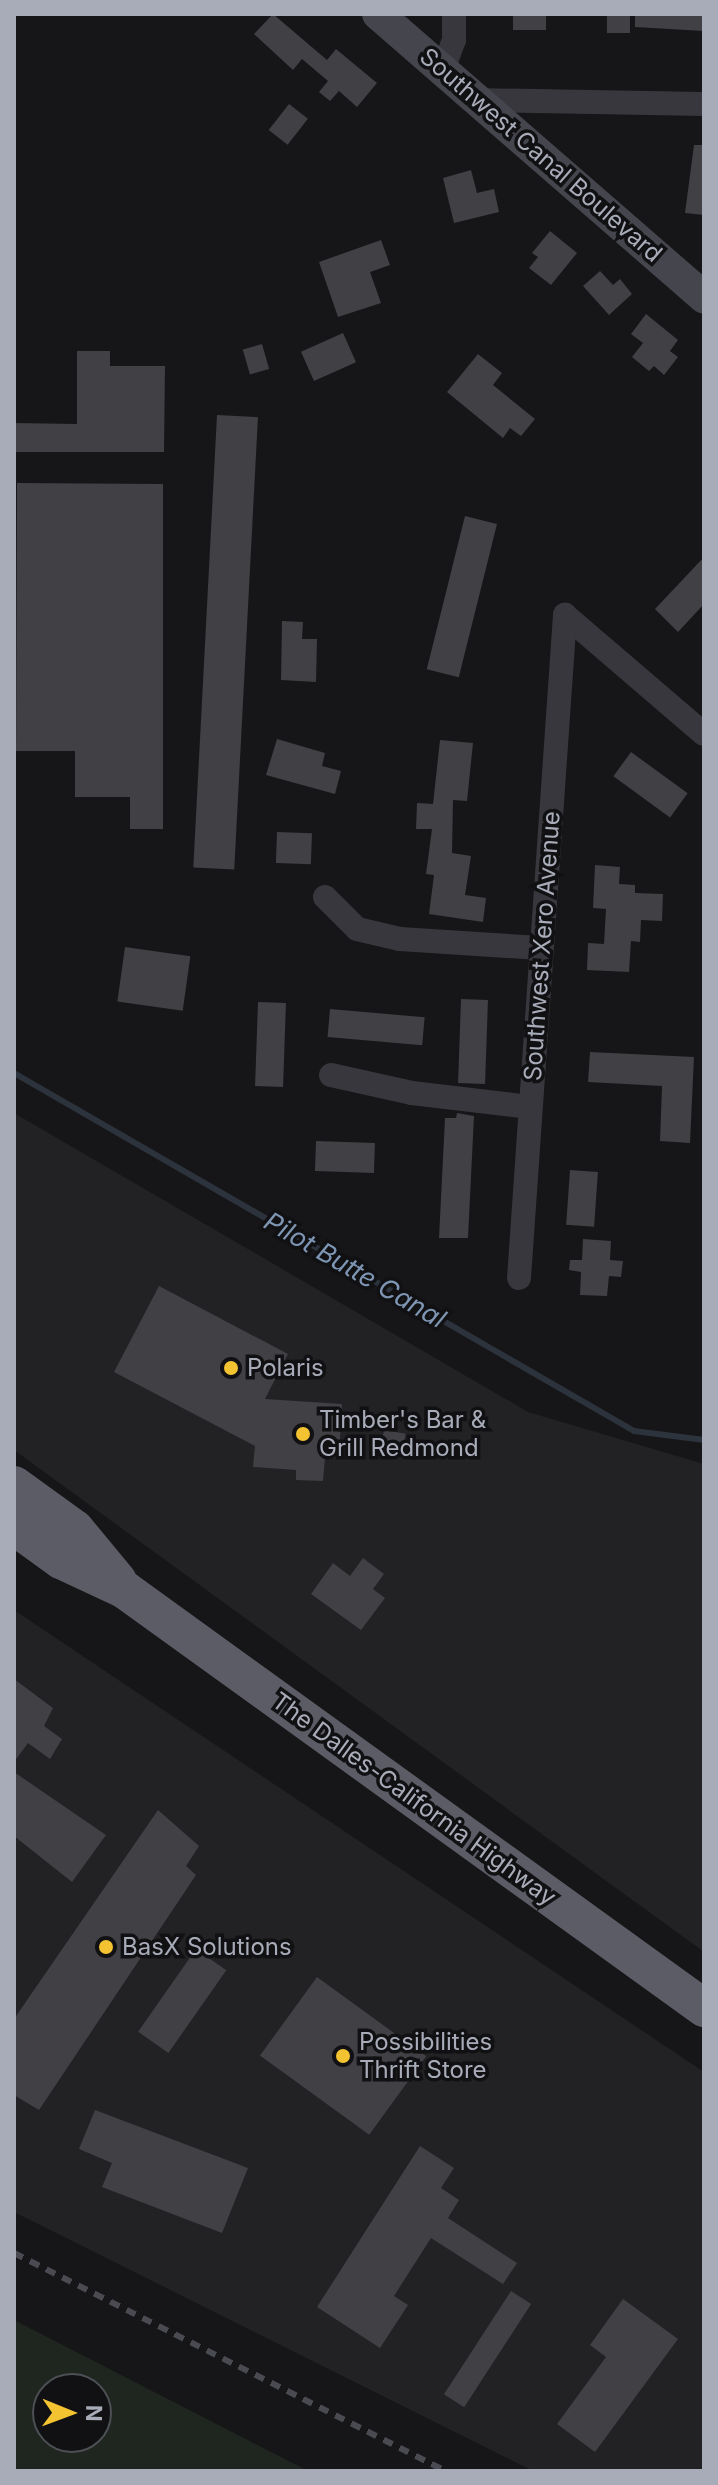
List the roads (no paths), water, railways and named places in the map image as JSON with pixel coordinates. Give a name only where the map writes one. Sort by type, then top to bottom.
[{"type":"highway","name":"The Dalles-California Highway","points":[[14,1485],[75,1529],[125,1590]]},
{"type":"highway","name":"The Dalles-California Highway","points":[[14,1526],[61,1560],[125,1590],[704,2008]]},
{"type":"main road","name":"Southwest Canal Boulevard","points":[[378,14],[704,297]]},
{"type":"street","points":[[443,70],[454,40],[454,14]]},
{"type":"street","points":[[474,100],[704,104]]},
{"type":"street","name":"Southwest Xero Avenue","points":[[519,1278],[565,615],[699,719]]},
{"type":"street","points":[[325,897],[357,929],[385,936],[457,946],[541,948]]},
{"type":"street","points":[[331,1075],[412,1093],[530,1107]]},
{"type":"waterway","name":"Pilot Butte Canal","points":[[14,1073],[634,1431],[704,1440]]},
{"type":"railway","points":[[14,2253],[446,2471]]},
{"type":"place","name":"Polaris","points":[[231,1368]]},
{"type":"place","name":"Timber's Bar & Grill Redmond","points":[[303,1434]]},
{"type":"place","name":"BasX Solutions","points":[[106,1947]]},
{"type":"place","name":"Possibilities Thrift Store","points":[[343,2056]]}]
